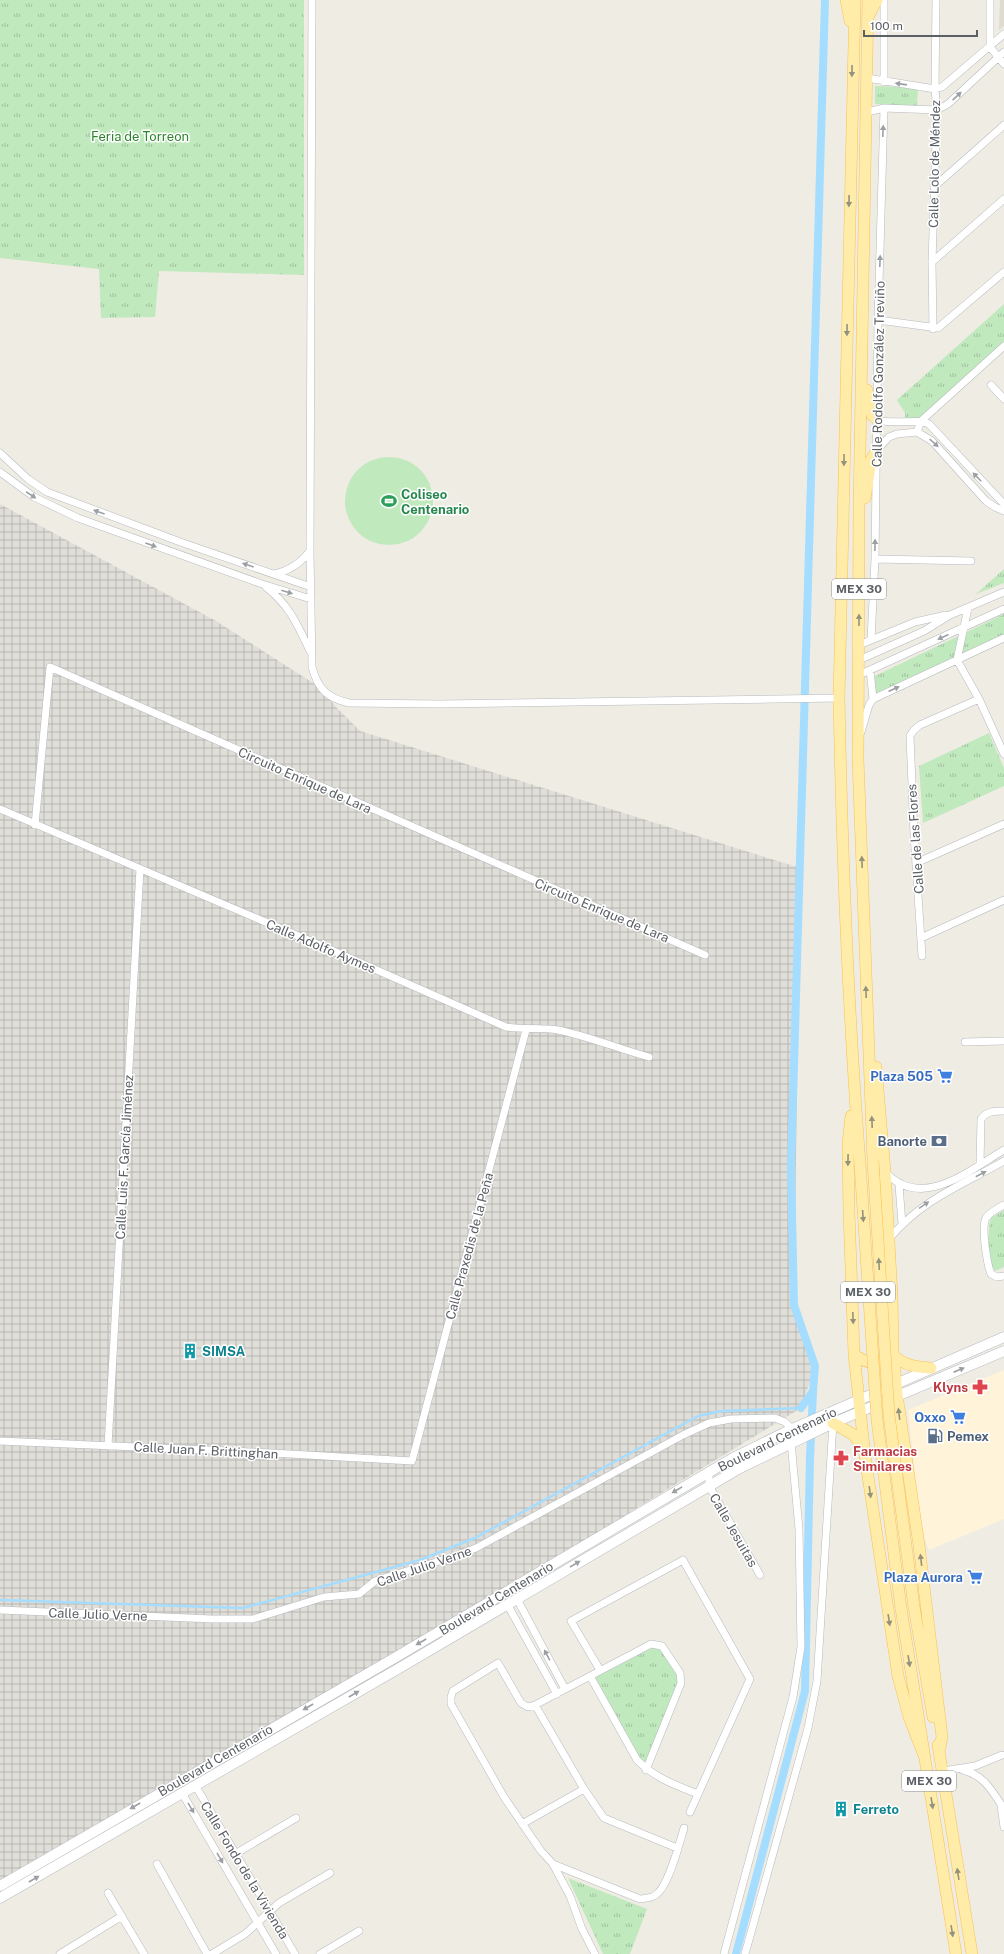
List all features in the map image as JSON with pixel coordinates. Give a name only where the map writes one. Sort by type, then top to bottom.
[{"type":"main road","points":[[846,0],[853,32]]},
{"type":"main road","name":"MEX 30","points":[[855,0],[853,32],[839,698],[841,790],[854,1094],[877,1420],[901,1608],[956,1954]]},
{"type":"main road","name":"MEX 30","points":[[868,0],[859,509],[858,739],[873,1161],[889,1415],[914,1607],[972,1954]]},
{"type":"main road","points":[[867,17],[877,0]]},
{"type":"main road","points":[[862,380],[867,392],[872,415],[878,420]]},
{"type":"main road","points":[[859,509],[865,499],[871,460],[876,450]]},
{"type":"main road","points":[[868,1016],[879,1086],[889,1239],[893,1353],[897,1395],[919,1545],[942,1737],[939,1752]]},
{"type":"main road","points":[[854,1094],[848,1144],[848,1175],[854,1354],[860,1411],[865,1456],[898,1676],[909,1717],[925,1758]]},
{"type":"main road","name":"Boulevard Centenario","points":[[0,1898],[517,1599],[709,1486],[829,1421],[859,1400],[1004,1336]]},
{"type":"main road","name":"Boulevard Centenario","points":[[0,1886],[709,1472],[795,1428],[829,1421],[860,1411],[1004,1351]]},
{"type":"main road","points":[[854,1354],[860,1359],[875,1363],[893,1353]]},
{"type":"main road","points":[[893,1353],[903,1364],[931,1368]]},
{"type":"main road","points":[[829,1421],[854,1435],[861,1445],[865,1456]]},
{"type":"main road","points":[[864,1444],[869,1437],[876,1432],[885,1430],[894,1431],[902,1435]]},
{"type":"main road","points":[[595,1553],[626,1530],[632,1517]]},
{"type":"main road","points":[[507,1604],[511,1595],[560,1560]]},
{"type":"main road","points":[[256,1736],[262,1746]]},
{"type":"main road","points":[[182,1793],[185,1784],[222,1762],[225,1754]]},
{"type":"street","points":[[312,0],[310,551],[312,666],[316,680],[324,692],[335,700],[349,703],[440,704],[839,698]]},
{"type":"street","points":[[884,0],[884,82]]},
{"type":"street","name":"Calle Lolo de Méndez","points":[[933,329],[932,262],[937,110],[934,89],[936,0]]},
{"type":"street","points":[[990,0],[990,47]]},
{"type":"street","points":[[867,78],[934,89],[942,87],[950,82],[1004,34]]},
{"type":"street","points":[[990,47],[1001,55],[1004,64]]},
{"type":"street","points":[[867,112],[884,108],[937,110],[948,104],[1001,55]]},
{"type":"street","name":"Calle Rodolfo González Treviño","points":[[871,640],[875,559],[876,450],[878,420],[878,320],[884,108]]},
{"type":"street","points":[[934,187],[1004,124]]},
{"type":"street","points":[[932,262],[1004,199]]},
{"type":"street","points":[[878,320],[933,329],[943,326],[1004,272]]},
{"type":"street","points":[[917,432],[921,421],[1004,346]]},
{"type":"street","points":[[991,384],[1004,400]]},
{"type":"street","points":[[878,420],[907,423],[921,421],[934,429],[957,457],[1004,504]]},
{"type":"street","points":[[876,450],[889,437],[897,434],[917,432],[932,441],[986,501],[994,507],[1004,511]]},
{"type":"street","points":[[0,453],[28,479],[47,492],[115,518],[311,587]]},
{"type":"street","points":[[0,472],[20,488],[50,506],[109,530],[262,584],[311,599]]},
{"type":"street","points":[[109,530],[115,518]]},
{"type":"street","points":[[273,574],[290,569],[301,561],[310,551]]},
{"type":"street","points":[[875,559],[971,561]]},
{"type":"street","points":[[262,584],[279,597],[289,609],[312,654]]},
{"type":"street","points":[[859,660],[910,638],[950,615],[1004,592]]},
{"type":"street","points":[[968,608],[957,660],[979,699],[1004,754]]},
{"type":"street","points":[[859,676],[1004,609]]},
{"type":"street","points":[[859,645],[904,626],[927,619],[950,615]]},
{"type":"street","points":[[904,626],[910,638]]},
{"type":"street","points":[[886,634],[892,646]]},
{"type":"street","points":[[858,739],[869,705],[873,699],[1004,638]]},
{"type":"street","name":"Circuito Enrique de Lara","points":[[36,825],[50,668],[705,954]]},
{"type":"street","points":[[870,670],[873,699]]},
{"type":"street","name":"Calle de las Flores","points":[[922,956],[910,745],[914,730],[920,725],[979,699]]},
{"type":"street","name":"Calle Adolfo Aymes","points":[[0,809],[328,949],[506,1027],[526,1030],[539,1028],[559,1031],[649,1057]]},
{"type":"street","points":[[916,863],[1004,824]]},
{"type":"street","name":"Calle Luis F. García Jiménez","points":[[108,1446],[140,869]]},
{"type":"street","points":[[921,938],[1004,900]]},
{"type":"street","name":"Calle Praxedis de la Peña","points":[[412,1461],[526,1030]]},
{"type":"street","points":[[965,1042],[1004,1041]]},
{"type":"street","points":[[980,1164],[981,1119],[985,1114],[994,1111],[1004,1111]]},
{"type":"street","points":[[885,1172],[899,1185],[914,1189],[929,1189],[946,1183],[1004,1150]]},
{"type":"street","points":[[889,1239],[902,1224],[931,1200],[1004,1161]]},
{"type":"street","points":[[899,1185],[902,1224]]},
{"type":"street","points":[[1004,1205],[987,1216],[984,1223],[988,1267],[991,1274],[997,1277],[1004,1276]]},
{"type":"street","name":"Calle Julio Verne","points":[[0,1610],[240,1619],[267,1615],[324,1597],[359,1594],[381,1579],[456,1556],[476,1548],[698,1427],[731,1419],[775,1418],[795,1428]]},
{"type":"street","points":[[745,1954],[808,1728],[817,1682],[829,1421]]},
{"type":"street","points":[[724,1954],[793,1697],[801,1647],[799,1529],[795,1440]]},
{"type":"street","name":"Calle Juan F. Brittinghan","points":[[0,1441],[258,1452],[412,1461]]},
{"type":"street","name":"Calle Jesuitas","points":[[709,1472],[709,1486],[760,1575]]},
{"type":"street","name":"Calle Jesuitas","points":[[694,1480],[709,1486]]},
{"type":"street","points":[[600,1670],[571,1621],[683,1560],[750,1679],[690,1812]]},
{"type":"street","points":[[517,1599],[565,1689]]},
{"type":"street","points":[[507,1604],[557,1694]]},
{"type":"street","points":[[596,1954],[582,1930],[570,1896],[554,1864],[541,1851],[522,1824],[483,1762],[451,1704],[450,1698],[453,1691],[459,1686],[498,1663],[522,1703],[528,1707],[535,1706],[651,1644],[662,1646],[680,1673],[681,1683],[646,1770]]},
{"type":"street","points":[[590,1676],[636,1760],[646,1770],[661,1780],[698,1794]]},
{"type":"street","points":[[535,1706],[584,1789],[604,1818],[677,1848]]},
{"type":"street","points":[[942,1771],[975,1766],[1002,1755]]},
{"type":"street","points":[[961,1769],[978,1776],[990,1788],[1003,1807],[1004,1827]]},
{"type":"street","name":"Calle Fondo de la Vivienda","points":[[195,1785],[295,1954]]},
{"type":"street","points":[[522,1824],[584,1789]]},
{"type":"street","name":"Calle Fondo de la Vivienda","points":[[182,1793],[276,1954]]},
{"type":"street","points":[[235,1854],[296,1818]]},
{"type":"street","points":[[554,1864],[640,1899],[650,1898],[659,1892],[665,1882],[684,1828]]},
{"type":"street","points":[[157,1864],[207,1954]]},
{"type":"street","points":[[212,1954],[245,1934],[279,1903],[330,1873]]},
{"type":"street","points":[[108,1893],[144,1954]]},
{"type":"street","points":[[60,1954],[122,1916]]},
{"type":"street","points":[[320,1954],[359,1931]]},
{"type":"shaded area","points":[[1000,0],[1004,0],[1004,26],[999,30]]},
{"type":"shaded area","points":[[0,504],[216,621],[324,690],[334,705],[360,731],[800,868],[794,1305],[815,1366],[801,1408],[635,1509],[518,1592],[0,1894]]},
{"type":"shaded area","points":[[1004,1370],[1004,1519],[929,1550],[921,1529],[908,1410]]},
{"type":"green space","name":"Feria de Torreon","points":[[0,0],[304,0],[304,275],[159,271],[155,317],[101,318],[99,269],[0,258]]},
{"type":"green space","points":[[875,86],[918,88],[917,106],[875,104]]},
{"type":"green space","points":[[1004,304],[1004,345],[921,420],[905,421],[905,413],[897,400]]},
{"type":"green space","name":"Coliseo Centenario","points":[[389,457],[406,460],[420,470],[430,484],[433,501],[430,518],[420,532],[406,542],[389,545],[372,542],[358,532],[348,518],[345,501],[348,484],[358,470],[372,460]]},
{"type":"green space","points":[[1004,569],[1004,583],[976,594]]},
{"type":"green space","points":[[1004,614],[1004,636],[876,695],[873,677]]},
{"type":"green space","points":[[989,733],[1004,768],[1004,786],[923,823],[919,766]]},
{"type":"green space","points":[[1004,1210],[1004,1267],[995,1271],[990,1260],[989,1253],[988,1237],[990,1223],[991,1218]]},
{"type":"green space","points":[[652,1648],[662,1650],[676,1673],[678,1682],[645,1766],[638,1758],[594,1678]]},
{"type":"green space","points":[[568,1878],[647,1909],[630,1954],[603,1954]]},
{"type":"waterway","points":[[801,1408],[813,1391],[815,1366],[794,1305],[791,1168],[825,0]]},
{"type":"waterway","points":[[736,1954],[805,1691],[810,1458],[813,1392]]},
{"type":"waterway","points":[[0,1600],[243,1608],[420,1560],[475,1538],[698,1416],[722,1411],[801,1408]]},
{"type":"place","name":"Coliseo Centenario","points":[[389,501]]},
{"type":"place","name":"Plaza 505","points":[[945,1076]]},
{"type":"place","name":"Banorte","points":[[939,1141]]},
{"type":"place","name":"SIMSA","points":[[190,1351]]},
{"type":"place","name":"Klyns","points":[[980,1387]]},
{"type":"place","name":"Oxxo","points":[[958,1417]]},
{"type":"place","name":"Pemex","points":[[935,1436]]},
{"type":"place","name":"Farmacias Similares","points":[[841,1458]]},
{"type":"place","name":"Plaza Aurora","points":[[975,1577]]},
{"type":"place","name":"Ferreto","points":[[841,1809]]}]
